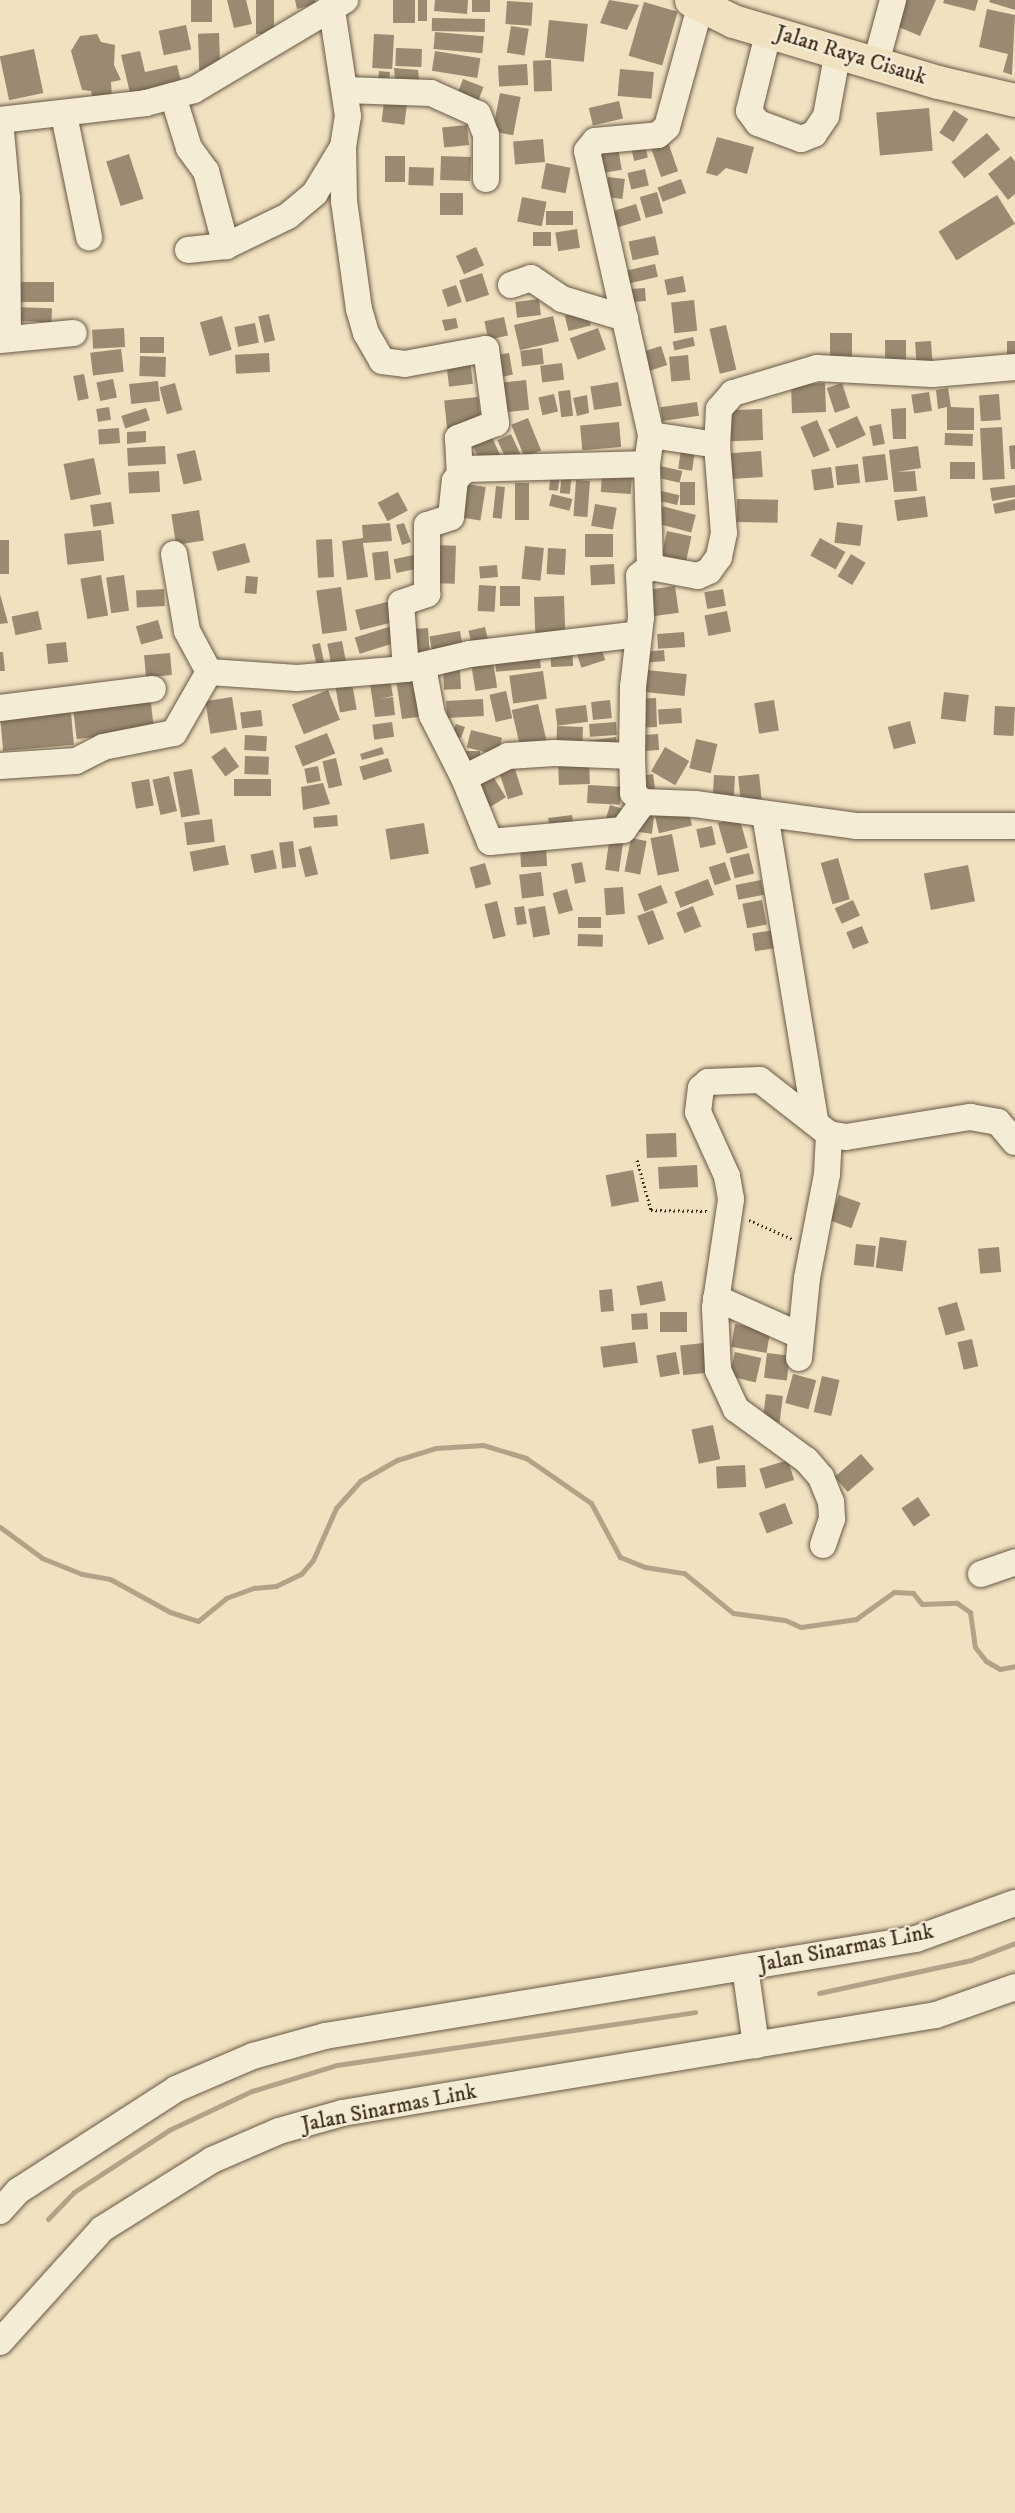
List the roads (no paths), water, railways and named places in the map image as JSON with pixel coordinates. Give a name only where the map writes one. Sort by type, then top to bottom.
[{"type":"main road","name":"Jalan Raya Cisauk","points":[[706,2],[880,48],[1015,91]]},
{"type":"main road","name":"Jalan Raya Cisauk","points":[[706,2],[770,30],[1015,100]]},
{"type":"street","points":[[880,48],[893,0]]},
{"type":"street","points":[[650,567],[647,464],[651,435],[587,151],[595,141],[658,135],[667,127],[706,2]]},
{"type":"street","points":[[74,333],[4,340],[7,198],[0,120],[64,115],[173,96],[194,90],[339,5],[348,116],[343,147],[344,201],[359,309],[366,333],[382,362],[405,364],[486,349],[496,423],[458,438],[460,474]]},
{"type":"street","points":[[770,30],[749,111],[758,123],[801,139],[814,134],[826,116],[838,51]]},
{"type":"street","points":[[345,90],[431,93],[478,114],[486,135],[486,179]]},
{"type":"street","points":[[173,96],[189,148],[206,171],[226,246]]},
{"type":"street","points":[[64,115],[89,237]]},
{"type":"street","points":[[188,250],[226,246],[288,216],[315,193],[343,147]]},
{"type":"street","points":[[511,285],[531,278],[562,299],[625,318]]},
{"type":"street","points":[[1015,367],[932,374],[818,368],[733,393],[719,409],[717,445],[724,504],[724,533],[719,557],[709,571],[698,576],[650,567],[639,576],[639,634],[633,687],[632,756],[633,793],[642,802],[856,826],[1015,826]]},
{"type":"street","points":[[651,435],[717,445]]},
{"type":"street","points":[[642,802],[623,830],[494,843],[487,838],[464,778],[432,715],[415,668],[401,603],[428,594],[427,525],[451,517],[455,481],[468,469],[647,464]]},
{"type":"street","points":[[174,554],[187,631],[209,672]]},
{"type":"street","points":[[209,672],[297,678],[415,668],[470,654],[639,634]]},
{"type":"street","points":[[0,766],[76,761],[103,747],[174,733],[209,672]]},
{"type":"street","points":[[0,708],[153,689]]},
{"type":"street","points":[[464,778],[508,756],[554,753],[632,756]]},
{"type":"street","points":[[716,1298],[800,1347],[822,1128],[765,814]]},
{"type":"street","points":[[823,1545],[832,1519],[831,1502],[821,1477],[806,1460],[736,1409],[718,1370],[716,1298],[731,1199],[727,1176],[698,1112],[701,1088],[708,1082],[760,1080],[822,1128],[846,1137],[970,1117],[998,1122],[1015,1142]]},
{"type":"street","points":[[981,1574],[1015,1563]]},
{"type":"street","name":"Jalan Sinarmas Link","points":[[0,2211],[18,2191],[176,2089],[253,2056],[325,2036],[916,1939],[1015,1903]]},
{"type":"street","name":"Jalan Sinarmas Link","points":[[745,1967],[756,2045]]},
{"type":"street","name":"Jalan Sinarmas Link","points":[[5,2328],[102,2229],[212,2160],[279,2131],[342,2113],[936,2015],[1015,1987]]},
{"type":"waterway","points":[[0,1527],[42,1558],[82,1574],[110,1579],[170,1612],[198,1621],[226,1598],[254,1588],[276,1586],[301,1574],[313,1560],[336,1508],[360,1481],[397,1460],[436,1448],[483,1445],[526,1458],[591,1503],[620,1557],[645,1567],[684,1573],[733,1613],[785,1620],[801,1627],[856,1619],[894,1592],[913,1593],[922,1604],[957,1603],[970,1612],[975,1647],[986,1661],[1000,1669],[1015,1666]]},
{"type":"waterway","points":[[819,1993],[971,1960],[1015,1943]]},
{"type":"waterway","points":[[48,2219],[74,2192],[169,2130],[252,2091],[337,2065],[695,2012]]}]
